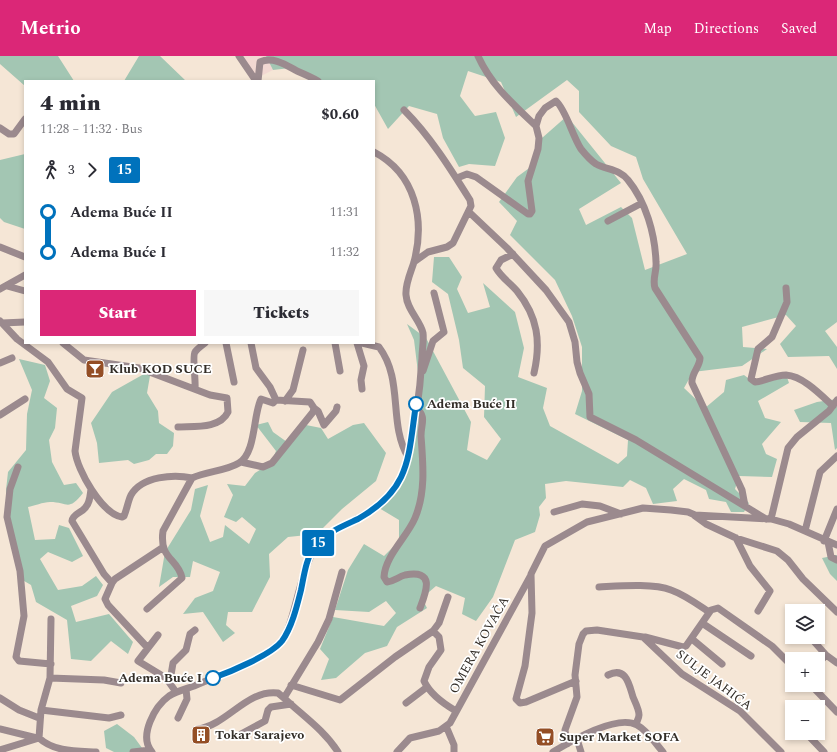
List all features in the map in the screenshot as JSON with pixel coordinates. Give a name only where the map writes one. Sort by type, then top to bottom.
[{"type":"street","points":[[239,56],[256,80]]},
{"type":"street","points":[[478,56],[484,69],[500,90],[536,126]]},
{"type":"street","points":[[257,80],[260,62],[270,57],[280,59],[296,70],[316,80]]},
{"type":"street","points":[[457,178],[467,174],[476,177],[530,214],[532,211],[528,181],[538,149],[539,138],[536,126],[539,116],[545,108],[556,101],[561,105],[568,126],[587,155],[596,164],[619,172],[627,178],[642,203],[654,245],[656,266],[653,281],[655,288],[700,358],[700,363],[691,378],[692,383],[739,484],[745,506]]},
{"type":"street","points":[[404,110],[422,130],[457,178],[470,200],[471,206],[452,243],[447,247],[428,252],[414,262]]},
{"type":"street","points":[[0,128],[8,134],[14,134],[24,120]]},
{"type":"street","points":[[133,752],[151,751],[147,737],[148,727],[152,718],[166,699],[176,692],[220,676],[267,653],[278,645],[286,633],[298,601],[309,558],[314,547],[323,538],[374,510],[388,497],[399,483],[408,457],[421,374],[423,333],[411,313],[406,294],[419,239],[419,220],[413,196],[399,172],[388,161],[375,153]]},
{"type":"street","points":[[608,221],[642,203]]},
{"type":"street","points":[[469,212],[513,254],[558,305],[569,322],[576,342],[580,373],[589,394],[590,417],[636,440],[769,519]]},
{"type":"street","points":[[0,247],[24,257]]},
{"type":"street","points":[[513,254],[501,260],[496,268],[522,297],[536,327],[538,353],[534,373]]},
{"type":"street","points":[[0,289],[24,276]]},
{"type":"street","points":[[7,286],[24,291]]},
{"type":"street","points":[[769,519],[788,448],[797,437],[835,403],[790,376],[779,376],[755,382],[751,379],[757,351],[760,346],[774,334],[787,302],[786,288]]},
{"type":"street","points":[[421,374],[426,365],[433,341],[444,332],[434,293]]},
{"type":"street","points":[[1,322],[24,322]]},
{"type":"street","points":[[1,322],[17,339],[48,362],[67,389],[82,398],[75,452],[79,468],[92,489],[107,508],[122,517],[124,516],[131,495],[136,488],[144,482],[176,476],[192,478],[240,462],[244,458],[250,444],[260,402],[263,399],[274,403],[276,400],[310,402],[318,411],[324,426],[336,411],[337,407]]},
{"type":"street","points":[[65,344],[84,360],[139,368],[210,395],[227,398],[228,412],[223,419],[215,424],[178,427]]},
{"type":"street","points":[[195,389],[196,378],[193,356],[203,344]]},
{"type":"street","points":[[226,344],[234,382]]},
{"type":"street","points":[[250,344],[256,368],[270,387],[276,400]]},
{"type":"street","points":[[335,344],[340,371]]},
{"type":"street","points":[[357,344],[364,366],[361,380],[362,389]]},
{"type":"street","points":[[366,344],[379,347],[391,372],[395,391],[396,422],[403,450],[408,457]]},
{"type":"street","points":[[285,400],[293,390],[303,350]]},
{"type":"street","points":[[0,363],[12,358]]},
{"type":"street","points":[[0,415],[25,399]]},
{"type":"street","points":[[240,462],[262,467],[272,463],[314,408]]},
{"type":"street","points":[[416,408],[423,416],[421,434],[424,459],[417,513],[384,571],[384,577],[387,582],[395,581],[409,575],[421,576],[426,579],[428,586],[420,608]]},
{"type":"street","points":[[804,531],[820,472],[837,456]]},
{"type":"street","points":[[18,467],[10,489],[7,517],[20,571],[24,616],[17,659],[19,661],[50,664]]},
{"type":"street","points":[[147,609],[182,578],[162,548],[163,531],[192,478]]},
{"type":"street","points":[[92,489],[89,502],[86,507],[74,516],[72,521],[104,574],[112,583]]},
{"type":"street","points":[[554,512],[582,504],[595,505],[621,514]]},
{"type":"street","name":"OMERA KOVAČA","points":[[446,726],[450,723],[546,546],[587,522],[643,508],[688,512],[695,515]]},
{"type":"street","points":[[837,509],[826,541],[831,557],[837,560]]},
{"type":"street","points":[[695,515],[769,519],[789,524],[837,545]]},
{"type":"street","points":[[695,515],[706,524],[736,538],[777,551],[837,612]]},
{"type":"street","points":[[0,523],[7,517]]},
{"type":"street","points":[[736,538],[750,566],[770,591],[758,611]]},
{"type":"street","points":[[147,647],[106,602],[112,583],[121,574],[162,548]]},
{"type":"street","points":[[284,698],[318,642],[329,619],[342,572]]},
{"type":"street","points":[[532,574],[532,613],[525,666],[516,699],[520,703],[526,702],[576,681]]},
{"type":"street","points":[[599,587],[632,585],[670,589],[709,612]]},
{"type":"street","points":[[291,685],[340,700],[400,653],[433,631],[439,623],[448,597]]},
{"type":"street","points":[[567,744],[565,730],[577,697],[576,681],[579,644],[583,634],[586,631],[613,631],[683,647],[686,646],[692,639],[709,612],[715,608],[720,609],[772,646],[785,659]]},
{"type":"street","points":[[40,738],[39,718],[50,678],[52,619]]},
{"type":"street","points":[[702,623],[751,656]]},
{"type":"street","points":[[170,681],[172,663],[186,650],[190,634],[195,630]]},
{"type":"street","points":[[433,631],[439,637],[441,650],[426,674],[424,681],[427,687],[444,704],[456,711]]},
{"type":"street","points":[[158,635],[147,647],[138,661],[170,681],[176,692]]},
{"type":"street","name":"SULJE JAHIĆA","points":[[643,637],[682,674],[740,711],[781,752]]},
{"type":"street","points":[[692,639],[722,664]]},
{"type":"street","points":[[816,644],[826,655],[837,663]]},
{"type":"street","points":[[608,675],[614,672],[621,673],[627,678],[638,709],[639,715],[636,724]]},
{"type":"street","points":[[50,678],[104,680],[121,684]]},
{"type":"street","points":[[406,703],[427,687]]},
{"type":"street","points":[[178,718],[187,700],[186,689]]},
{"type":"street","points":[[818,692],[837,712]]},
{"type":"street","points":[[198,729],[222,720],[247,702],[264,693],[278,693],[317,727],[331,741],[338,752]]},
{"type":"street","points":[[0,698],[19,710],[39,718]]},
{"type":"street","points":[[241,734],[265,721],[268,710],[271,707],[291,704]]},
{"type":"street","points":[[41,710],[101,717],[121,715]]},
{"type":"street","points":[[553,752],[577,739],[614,723],[636,724],[652,738],[663,752]]},
{"type":"street","points":[[397,752],[410,738],[439,731],[446,726],[454,745],[454,752]]},
{"type":"street","points":[[0,729],[40,738],[46,745],[54,748],[96,752]]},
{"type":"street","points":[[0,750],[40,738]]},
{"type":"street","points":[[577,739],[581,752]]},
{"type":"street","points":[[813,740],[824,752]]},
{"type":"shaded area","points":[[239,56],[266,56],[273,70],[255,79]]},
{"type":"green space","points":[[0,56],[58,56],[73,80],[24,80],[24,85],[0,64]]},
{"type":"green space","points":[[139,56],[160,56],[185,80],[125,80]]},
{"type":"green space","points":[[266,56],[837,56],[837,322],[825,331],[837,347],[837,369],[829,356],[788,357],[780,344],[796,326],[786,315],[742,327],[743,347],[767,349],[742,366],[693,372],[684,388],[705,408],[724,392],[726,380],[744,375],[756,384],[787,377],[789,383],[758,401],[765,418],[781,422],[762,444],[766,454],[777,459],[772,477],[739,476],[735,489],[749,503],[744,512],[731,512],[726,502],[709,499],[706,490],[684,479],[673,489],[677,501],[653,504],[646,488],[630,480],[623,487],[566,481],[545,484],[546,498],[539,507],[540,515],[535,532],[515,540],[493,597],[476,621],[462,614],[465,598],[436,586],[422,598],[427,608],[397,627],[387,646],[365,653],[336,678],[321,680],[329,659],[320,649],[333,617],[384,626],[396,613],[386,601],[369,612],[335,610],[348,570],[364,544],[384,556],[399,541],[399,520],[379,508],[409,462],[421,397],[414,340],[407,324],[426,338],[471,422],[467,450],[487,460],[501,439],[484,417],[485,386],[463,368],[459,340],[448,294],[432,282],[434,257],[449,257],[462,277],[457,289],[468,313],[490,307],[483,283],[515,312],[524,348],[518,377],[547,388],[543,408],[550,426],[618,464],[627,456],[628,440],[575,414],[582,391],[582,347],[572,316],[555,280],[510,235],[517,221],[499,202],[517,177],[536,163],[542,138],[567,116],[621,183],[579,209],[586,225],[621,207],[632,218],[645,270],[687,254],[643,179],[636,157],[611,146],[579,112],[579,91],[567,80],[516,117],[501,82],[468,71],[460,96],[475,116],[496,112],[505,138],[495,166],[469,164],[459,167],[443,138],[437,114],[409,106],[388,129],[375,106],[375,80],[318,80],[290,68],[273,70]]},
{"type":"green space","points":[[24,154],[24,229],[4,222],[0,218],[0,160]]},
{"type":"green space","points":[[19,359],[45,365],[50,381],[44,398],[57,408],[55,428],[49,440],[52,462],[64,485],[76,483],[83,493],[78,499],[68,505],[56,502],[47,502],[28,507],[35,540],[55,539],[59,525],[69,528],[83,556],[72,562],[48,552],[40,559],[58,590],[82,586],[96,576],[103,585],[97,596],[71,606],[76,622],[109,614],[133,642],[128,654],[111,641],[91,661],[71,659],[67,620],[36,602],[31,585],[19,578],[7,520],[6,490],[8,472],[26,450],[27,414],[32,390]]},
{"type":"green space","points":[[151,370],[147,393],[158,411],[159,423],[174,433],[173,446],[167,454],[156,454],[149,460],[134,464],[128,460],[99,463],[97,443],[91,423],[112,392]]},
{"type":"green space","points":[[837,399],[837,448],[835,450],[831,423],[800,422],[794,410],[817,402]]},
{"type":"green space","points":[[268,422],[273,432],[287,442],[301,424],[321,428],[328,439],[353,425],[364,423],[386,453],[376,481],[342,509],[317,534],[288,537],[269,554],[270,577],[252,612],[228,612],[226,625],[235,633],[223,642],[203,612],[183,614],[195,598],[213,591],[220,572],[193,561],[190,577],[173,577],[159,587],[165,552],[191,510],[195,489],[208,485],[200,516],[210,542],[223,537],[225,525],[249,544],[256,529],[242,517],[236,522],[224,517],[233,495],[227,484],[245,486],[255,473],[271,463],[276,451],[256,425]]},
{"type":"green space","points":[[837,555],[837,581],[830,574],[822,558]]},
{"type":"green space","points":[[117,724],[134,737],[145,752],[114,752],[106,748],[104,731]]},
{"type":"bus line","name":"15","points":[[213,678],[267,653],[278,645],[286,633],[298,601],[309,558],[314,547],[323,538],[374,510],[388,497],[399,483],[408,457],[416,404]]},
{"type":"place","name":"Klub KOD SUCE","points":[[95,369]]},
{"type":"place","name":"Adema Buće II","points":[[416,404]]},
{"type":"place","name":"Adema Buće I","points":[[213,678]]},
{"type":"place","name":"Tokar Sarajevo","points":[[201,735]]},
{"type":"place","name":"Super Market SOFA","points":[[545,737]]}]
